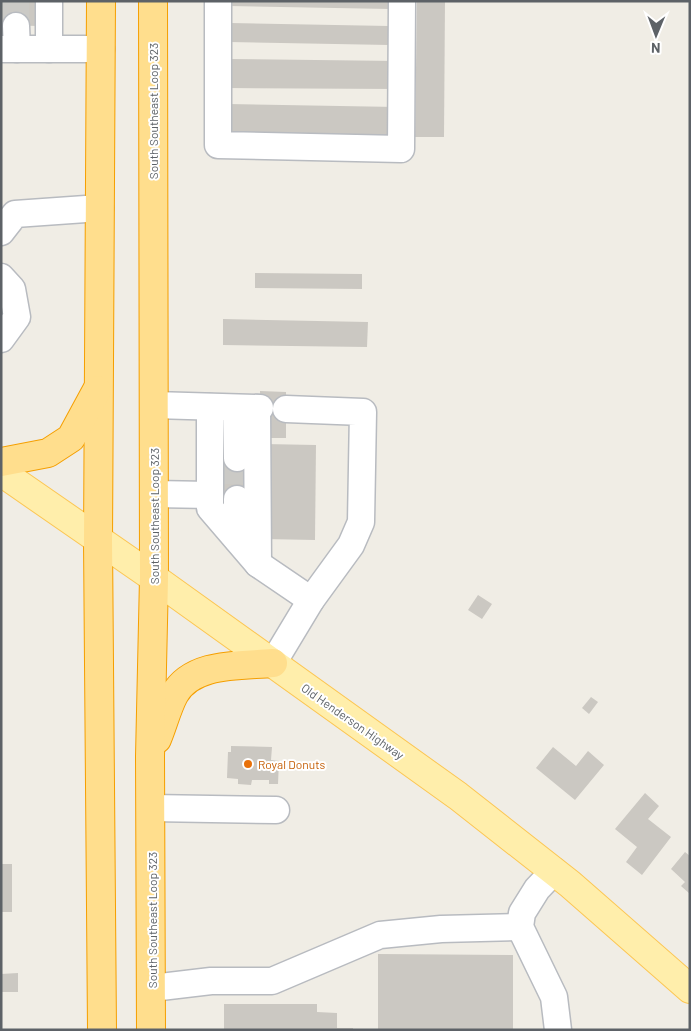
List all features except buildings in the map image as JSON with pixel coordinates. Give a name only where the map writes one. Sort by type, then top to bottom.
[{"type":"highway","points":[[101,1],[98,541],[102,1030]]},
{"type":"highway","name":"South Southeast Loop 323","points":[[151,1030],[150,756],[154,578],[153,1]]},
{"type":"highway","points":[[1,462],[48,453],[71,438],[99,387]]},
{"type":"highway","points":[[150,756],[174,694],[192,676],[215,668],[273,663]]},
{"type":"main road","name":"Old Henderson Highway","points":[[1,472],[154,578],[458,796],[554,871],[690,989]]},
{"type":"lane","points":[[49,1],[49,49]]},
{"type":"lane","points":[[218,1],[218,145],[401,149],[402,1]]},
{"type":"lane","points":[[11,41],[49,49],[101,49]]},
{"type":"lane","points":[[1,232],[14,214],[100,208]]},
{"type":"lane","points":[[1,277],[12,289],[17,317],[1,339]]},
{"type":"lane","points":[[154,406],[251,408]]},
{"type":"lane","points":[[210,407],[210,508],[258,564],[311,600]]},
{"type":"lane","points":[[237,458],[251,408]]},
{"type":"lane","points":[[251,408],[258,564]]},
{"type":"lane","points":[[273,663],[311,600],[352,545],[361,522],[363,412],[286,409]]},
{"type":"lane","points":[[154,494],[210,495]]},
{"type":"lane","points":[[236,539],[237,499]]},
{"type":"lane","points":[[151,808],[276,810]]},
{"type":"lane","points":[[554,871],[537,889],[522,913],[520,927],[554,997],[558,1030]]},
{"type":"lane","points":[[152,988],[211,981],[272,981],[380,935],[441,929],[520,927]]},
{"type":"tunnel","points":[[16,1],[16,26]]},
{"type":"tunnel","points":[[237,458],[237,499]]},
{"type":"place","name":"Royal Donuts","points":[[248,764]]}]
